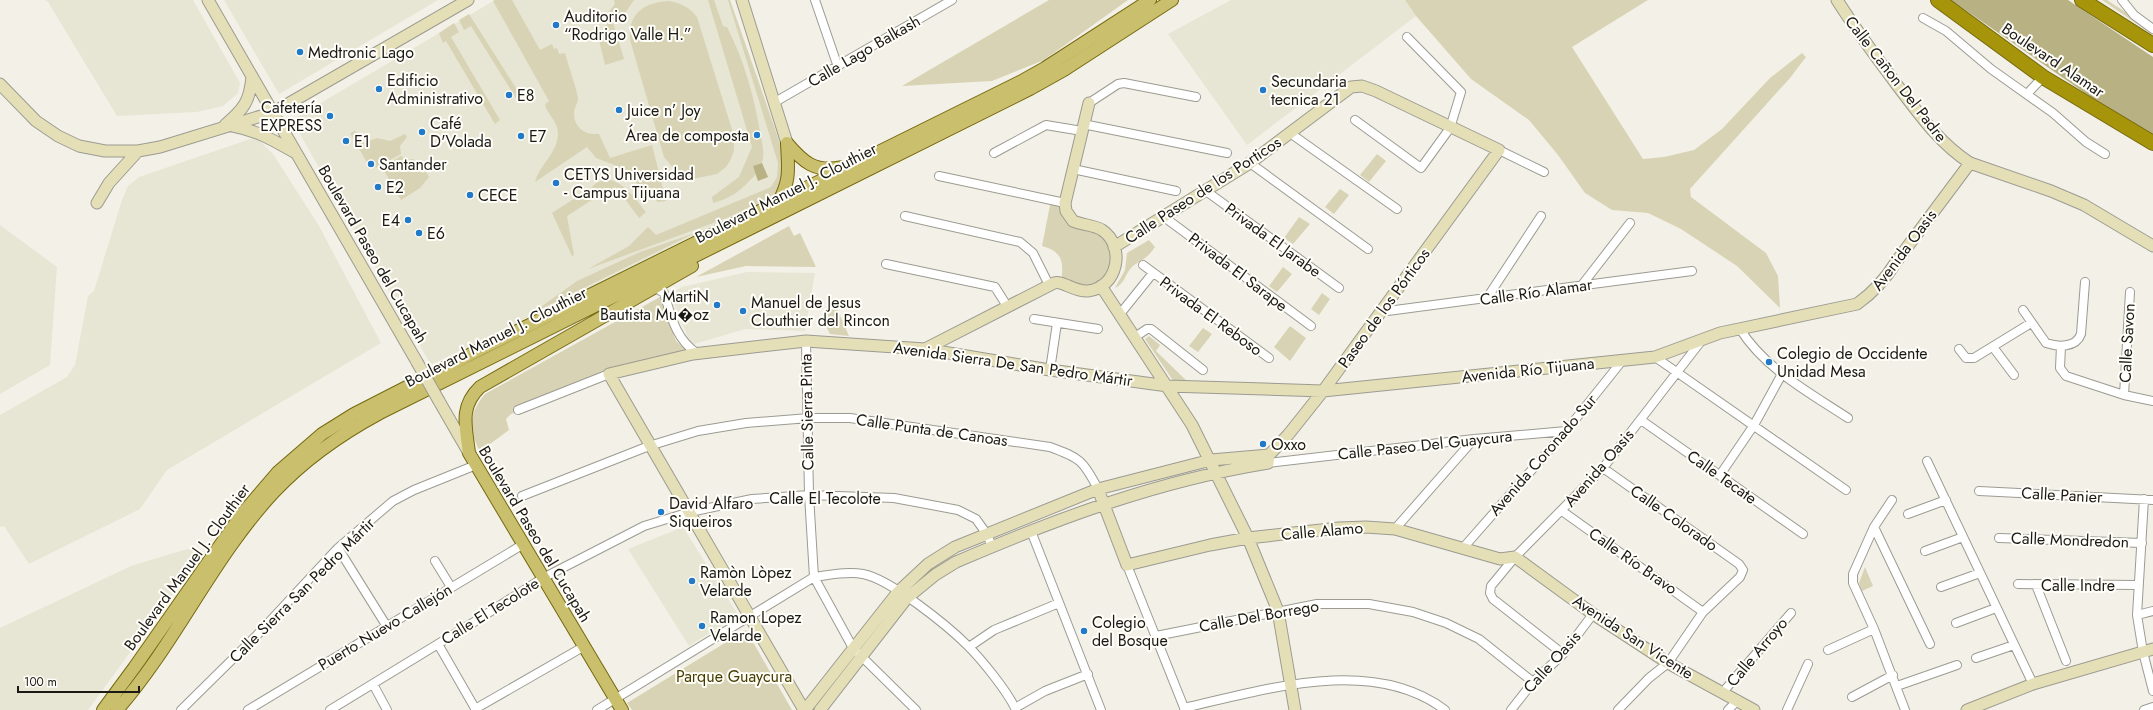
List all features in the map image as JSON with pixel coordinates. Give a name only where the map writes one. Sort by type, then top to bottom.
[{"type":"highway","name":"Boulevard Alamar","points":[[1938,0],[2043,77],[2153,143]]},
{"type":"highway","points":[[2082,0],[2153,45]]},
{"type":"main road","name":"Boulevard Manuel J. Clouthier","points":[[103,710],[242,514],[278,472],[322,434],[354,414],[428,376],[1045,68],[1150,0]]},
{"type":"main road","name":"Boulevard Manuel J. Clouthier","points":[[117,710],[146,673],[251,520],[278,488],[315,454],[342,435],[380,412],[762,224],[1040,84],[1172,0]]},
{"type":"main road","points":[[787,143],[810,165],[829,168],[849,166]]},
{"type":"main road","points":[[779,202],[789,176],[787,143]]},
{"type":"main road","points":[[469,453],[466,408],[470,397],[480,387],[656,288],[762,224]]},
{"type":"main road","name":"Boulevard Paseo del Cucapah","points":[[469,453],[522,545],[622,710]]},
{"type":"street","name":"Boulevard Paseo del Cucapah","points":[[208,0],[274,112],[296,153],[469,453]]},
{"type":"street","points":[[0,84],[36,121],[58,136],[78,146],[105,151],[138,151],[160,147],[274,112],[468,0]]},
{"type":"street","points":[[742,0],[787,143]]},
{"type":"street","points":[[815,0],[838,67]]},
{"type":"street","name":"Calle Lago Balkash","points":[[775,102],[952,0]]},
{"type":"street","name":"Calle Cañon Del Padre","points":[[1837,0],[1857,32],[1932,130],[1970,163],[2051,191],[2084,205],[2153,246]]},
{"type":"street","points":[[2122,0],[2134,15],[2153,29]]},
{"type":"street","points":[[1923,18],[1946,31],[1991,69],[2053,112],[2086,142],[2105,154]]},
{"type":"street","points":[[1355,120],[1421,168],[1450,128],[1461,92],[1407,37]]},
{"type":"street","points":[[225,127],[244,107],[251,90],[252,76]]},
{"type":"street","points":[[2028,94],[2043,77]]},
{"type":"street","points":[[939,176],[1065,203],[1089,103],[1118,84],[1124,83],[1196,97]]},
{"type":"street","name":"Calle Paseo de los Porticos","points":[[1114,247],[1250,163],[1345,90],[1357,86],[1376,91],[1544,172]]},
{"type":"street","points":[[994,153],[1046,125],[1082,128],[1227,153]]},
{"type":"street","points":[[225,127],[250,129],[267,136],[296,153]]},
{"type":"street","points":[[1290,133],[1397,210]]},
{"type":"street","name":"Paseo de los Pórticos","points":[[1269,459],[1323,391],[1499,150]]},
{"type":"street","points":[[97,203],[110,183],[138,151]]},
{"type":"street","points":[[1250,163],[1368,249]]},
{"type":"street","name":"Avenida Oasis","points":[[1655,357],[1704,338],[1857,304],[1873,293],[1970,163]]},
{"type":"street","points":[[1073,169],[1176,191]]},
{"type":"street","name":"Privada El Jarabe","points":[[1206,191],[1339,288]]},
{"type":"street","name":"Calle Paseo de los Porticos","points":[[1065,203],[1066,211],[1073,221],[1102,230],[1110,238],[1114,247],[1116,259],[1114,270],[1109,280],[1102,286]]},
{"type":"street","points":[[905,216],[1020,242],[1029,248],[1049,285]]},
{"type":"street","points":[[1487,298],[1541,216]]},
{"type":"street","name":"Privada El Sarape","points":[[1164,217],[1311,326]]},
{"type":"street","points":[[1582,285],[1630,223]]},
{"type":"street","points":[[886,264],[994,287],[1007,306]]},
{"type":"street","name":"Privada El Reboso","points":[[1143,265],[1269,358]]},
{"type":"street","name":"Calle Río Alamar","points":[[1380,312],[1692,271]]},
{"type":"street","name":"Privada El Reboso","points":[[1120,314],[1153,273]]},
{"type":"street","points":[[925,348],[1057,282],[1079,291],[1090,291],[1102,286],[1192,425],[1217,472],[1248,538],[1278,611],[1295,710]]},
{"type":"street","points":[[2023,310],[2046,343],[2061,346],[2070,345],[2080,339],[2085,282]]},
{"type":"street","points":[[656,288],[664,293],[671,318],[686,346],[697,353]]},
{"type":"street","name":"Calle Savon","points":[[2124,395],[2130,292]]},
{"type":"street","points":[[1034,319],[1098,329]]},
{"type":"street","points":[[1050,370],[1058,322]]},
{"type":"street","points":[[1958,349],[1966,358],[1970,359],[1993,348],[2031,323]]},
{"type":"street","points":[[1135,337],[1147,329],[1151,329],[1203,370]]},
{"type":"street","points":[[1740,329],[1754,348],[1782,374],[1848,418]]},
{"type":"street","name":"Avenida Oasis","points":[[1563,654],[1493,599],[1490,593],[1491,586],[1515,557],[1603,468],[1704,338]]},
{"type":"street","name":"Avenida Sierra De San Pedro Mártir","points":[[518,410],[609,374],[697,353],[806,341],[925,348],[1050,370],[1168,386]]},
{"type":"street","name":"Calle Sierra Pinta","points":[[806,341],[809,495],[814,577],[853,648],[861,658],[916,710]]},
{"type":"street","points":[[2061,346],[2060,368],[2062,373],[2124,395],[2153,401]]},
{"type":"street","points":[[1993,348],[2014,375]]},
{"type":"street","points":[[1655,357],[1846,490]]},
{"type":"street","name":"Avenida Río Tijuana","points":[[1168,386],[1323,391],[1655,357]]},
{"type":"street","name":"Avenida Coronado Sur","points":[[1463,548],[1566,431],[1622,361]]},
{"type":"street","points":[[609,374],[805,710],[853,648],[903,595],[928,564],[955,547],[1098,489],[1211,460],[1269,459]]},
{"type":"street","points":[[1720,475],[1754,425],[1782,374]]},
{"type":"street","name":"Calle Punta de Canoas","points":[[522,496],[650,446],[704,430],[746,423],[808,418],[850,418],[1050,447],[1076,457],[1089,470],[1104,503],[1184,709]]},
{"type":"street","name":"Calle Tecate","points":[[1641,420],[1803,534]]},
{"type":"street","name":"Calle Paseo Del Guaycura","points":[[1269,459],[1284,460],[1474,439],[1566,431]]},
{"type":"street","points":[[1395,529],[1474,439]]},
{"type":"street","points":[[820,710],[861,658],[903,595],[956,562],[992,546],[1104,503],[1269,459]]},
{"type":"street","points":[[1927,461],[2033,684]]},
{"type":"street","name":"Calle Sierra San Pedro Mártir","points":[[181,710],[257,635],[338,548],[392,501],[414,490],[476,465]]},
{"type":"street","name":"Calle Colorado","points":[[1603,468],[1739,564],[1743,570],[1740,577],[1704,612]]},
{"type":"street","name":"Calle Panier","points":[[1979,491],[2149,499]]},
{"type":"street","name":"Calle El Tecolote","points":[[330,710],[543,578],[644,526],[690,512],[752,499],[809,495],[894,498],[958,510],[976,519],[992,546]]},
{"type":"street","points":[[2149,499],[2142,543],[2137,615],[2148,650],[2153,690]]},
{"type":"street","points":[[1892,500],[1874,527],[1853,574],[1853,583],[1874,628],[1905,710]]},
{"type":"street","points":[[1908,514],[1946,500]]},
{"type":"street","name":"Calle Río Bravo","points":[[1562,511],[1704,612]]},
{"type":"street","points":[[1874,527],[1930,644]]},
{"type":"street","name":"Calle Alamo","points":[[1128,565],[1210,545],[1248,538],[1339,528],[1395,529],[1500,559],[1515,557]]},
{"type":"street","points":[[1031,531],[1101,710]]},
{"type":"street","points":[[1925,551],[1963,537]]},
{"type":"street","name":"Calle Mondredon","points":[[1999,538],[2142,543]]},
{"type":"street","name":"Puerto Nuevo Callejón","points":[[248,710],[386,625],[522,545]]},
{"type":"street","points":[[338,548],[386,625]]},
{"type":"street","name":"Avenida San Vicente","points":[[1515,557],[1593,614],[1668,663],[1754,710]]},
{"type":"street","points":[[435,561],[451,587]]},
{"type":"street","points":[[596,710],[814,577],[847,573],[863,574],[882,581],[903,595],[969,647],[1016,709],[1045,692],[1088,674]]},
{"type":"street","points":[[1941,587],[1980,573]]},
{"type":"street","name":"Calle Indre","points":[[2018,584],[2138,585]]},
{"type":"street","points":[[2036,585],[2066,661]]},
{"type":"street","points":[[969,647],[994,630],[1059,603]]},
{"type":"street","name":"Calle Del Borrego","points":[[1156,636],[1317,604],[1369,604],[1413,612],[1446,623],[1479,640],[1533,682]]},
{"type":"street","points":[[1956,623],[1996,608]]},
{"type":"street","points":[[2137,615],[2153,611]]},
{"type":"street","points":[[1618,710],[1649,678],[1668,663],[1704,612]]},
{"type":"street","name":"Calle Arroyo","points":[[1723,692],[1791,613]]},
{"type":"street","name":"Calle Oasis","points":[[1511,710],[1533,682],[1563,654],[1593,614]]},
{"type":"street","points":[[1828,650],[1874,628]]},
{"type":"street","points":[[438,644],[476,709],[583,647]]},
{"type":"street","points":[[1976,658],[2014,645]]},
{"type":"street","points":[[1967,710],[2033,684],[2148,650]]},
{"type":"street","points":[[1787,710],[1808,664]]},
{"type":"street","points":[[1897,686],[1957,665]]},
{"type":"street","points":[[1852,697],[1893,675]]},
{"type":"street","points":[[1184,709],[1291,685],[1330,680],[1369,682],[1409,691],[1432,700],[1445,710]]},
{"type":"street","points":[[373,684],[387,710]]},
{"type":"street","points":[[1728,710],[1738,700]]},
{"type":"street","points":[[2144,710],[2153,707]]},
{"type":"shaded area","points":[[45,0],[193,0],[240,83],[238,93],[223,106],[197,112],[117,116],[48,2]]},
{"type":"shaded area","name":"Medtronic Lago","points":[[224,0],[438,0],[279,94]]},
{"type":"shaded area","name":"CETYS Universidad - Campus Tijuana","points":[[495,0],[730,0],[785,155],[773,196],[431,365],[292,120]]},
{"type":"shaded area","name":"Secundaria tecnica 21","points":[[1231,0],[1405,0],[1416,16],[1247,145],[1168,34]]},
{"type":"shaded area","points":[[1951,0],[2068,0],[2153,57],[2153,135],[2108,109]]},
{"type":"shaded area","points":[[256,137],[273,154],[319,226],[381,343],[167,470],[140,509],[29,564],[4,526],[0,527],[0,415],[67,377],[75,365],[88,296],[94,291],[122,200],[128,186],[139,177]]},
{"type":"shaded area","points":[[762,163],[768,177],[758,181],[753,166]]},
{"type":"shaded area","points":[[0,225],[57,267],[50,365],[0,394]]},
{"type":"shaded area","name":"Manuel de Jesus Clouthier del Rincon","points":[[747,272],[815,273],[805,331],[745,329],[691,345],[670,294],[682,287]]},
{"type":"shaded area","points":[[683,527],[738,615],[689,646],[628,549]]},
{"type":"shaded area","points":[[187,549],[203,552],[88,710],[0,710],[0,628],[131,566]]},
{"type":"green space","points":[[512,0],[540,50],[552,44],[554,49],[557,48],[559,54],[565,53],[578,98],[574,113],[576,123],[578,127],[585,132],[599,134],[610,158],[652,145],[666,201],[658,202],[617,166],[596,158],[587,147],[535,182],[537,176],[555,147],[558,129],[546,108],[545,104],[549,101],[493,1]]},
{"type":"green space","points":[[614,0],[634,0],[623,16],[612,19],[624,59],[605,65],[599,40],[610,18],[608,13],[615,4]]},
{"type":"green space","points":[[708,0],[714,0],[723,26],[727,27],[748,78],[755,105],[763,151],[762,163],[753,166],[756,174],[751,180],[732,195],[713,203],[712,197],[739,177],[752,147]]},
{"type":"green space","points":[[728,0],[730,0],[787,164],[777,194],[732,216],[588,269],[629,246],[648,227],[656,235],[771,187],[777,177],[778,163]]},
{"type":"green space","points":[[1049,0],[1128,0],[1044,60],[992,81],[902,86]]},
{"type":"green space","points":[[1405,0],[1648,0],[1572,47],[1643,159],[1664,157],[1694,150],[1722,129],[1770,78],[1802,53],[1806,57],[1790,78],[1690,189],[1691,197],[1766,253],[1778,276],[1780,308],[1737,266],[1681,229],[1648,213],[1612,210],[1585,193],[1558,155],[1529,120],[1471,79],[1416,16]]},
{"type":"green space","points":[[2102,0],[2107,0],[2153,30],[2153,35]]},
{"type":"green space","points":[[668,1],[684,6],[697,17],[734,136],[734,150],[731,159],[726,167],[717,174],[692,179],[674,169],[664,157],[630,40],[632,23],[639,12],[644,7],[651,4]]},
{"type":"green space","points":[[469,14],[523,101],[519,103],[471,26],[464,30],[459,20]]},
{"type":"green space","points":[[454,23],[459,32],[451,37],[500,120],[495,124],[446,41],[443,43],[439,33]]},
{"type":"green space","points":[[355,131],[363,143],[377,138],[390,141],[405,134],[407,137],[400,146],[401,154],[376,168],[374,163],[369,166],[350,133]]},
{"type":"green space","points":[[1377,154],[1386,161],[1369,182],[1360,175]]},
{"type":"green space","points":[[401,156],[406,160],[413,159],[422,173],[426,172],[429,177],[420,188],[401,200],[382,167]]},
{"type":"green space","points":[[606,179],[619,183],[624,187],[646,212],[639,218],[616,187],[604,192],[567,216],[574,255],[572,256],[552,213],[591,188],[596,183]]},
{"type":"green space","points":[[1340,189],[1349,195],[1334,214],[1325,207]]},
{"type":"green space","points":[[1051,200],[1110,238],[1115,268],[1090,291],[1061,283],[1062,264],[1058,255],[1049,248],[1042,246]]},
{"type":"green space","points":[[1299,217],[1310,224],[1293,244],[1284,238]]},
{"type":"green space","points":[[789,226],[794,236],[800,233],[816,267],[746,266],[696,277]]},
{"type":"green space","points":[[695,233],[531,314],[577,281],[640,252]]},
{"type":"green space","points":[[1149,240],[1155,247],[1152,252],[1133,266],[1121,284],[1115,288],[1125,270],[1127,253]]},
{"type":"green space","points":[[1283,267],[1292,274],[1277,292],[1269,286]]},
{"type":"green space","points":[[1322,293],[1330,299],[1319,315],[1311,309]]},
{"type":"green space","points":[[831,295],[849,336],[830,334],[826,326]]},
{"type":"green space","points":[[660,297],[676,341],[686,350],[607,371],[511,414],[506,419],[509,430],[486,447],[495,460],[485,463],[473,436],[472,420],[478,404],[485,394]]},
{"type":"green space","points":[[1290,326],[1306,338],[1290,361],[1274,347]]},
{"type":"green space","points":[[1203,328],[1212,334],[1198,352],[1189,346]]},
{"type":"green space","points":[[1149,336],[1160,345],[1156,351],[1191,385],[1174,382],[1145,339]]},
{"type":"green space","points":[[1865,567],[1873,586],[1862,591],[1859,583]]},
{"type":"green space","name":"Parque Guaycura","points":[[746,630],[792,710],[632,710],[627,703]]},
{"type":"place","name":"Auditorio “Rodrigo Valle H.”","points":[[556,25]]},
{"type":"place","name":"Medtronic Lago","points":[[300,52]]},
{"type":"place","name":"Edificio Administrativo","points":[[379,89]]},
{"type":"place","name":"Secundaria tecnica 21","points":[[1263,90]]},
{"type":"place","name":"E8","points":[[509,95]]},
{"type":"place","name":"Juice n’ Joy","points":[[619,110]]},
{"type":"place","name":"Cafetería EXPRESS","points":[[330,116]]},
{"type":"place","name":"Café D'Volada","points":[[422,132]]},
{"type":"place","name":"Área de composta","points":[[757,135]]},
{"type":"place","name":"E7","points":[[521,136]]},
{"type":"place","name":"E1","points":[[346,141]]},
{"type":"place","name":"Santander","points":[[371,164]]},
{"type":"place","name":"CETYS Universidad - Campus Tijuana","points":[[556,183]]},
{"type":"place","name":"E2","points":[[378,187]]},
{"type":"place","name":"CECE","points":[[470,195]]},
{"type":"place","name":"E4","points":[[408,220]]},
{"type":"place","name":"E6","points":[[419,233]]},
{"type":"place","name":"MartiN Bautista Mu�oz","points":[[717,305]]},
{"type":"place","name":"Manuel de Jesus Clouthier del Rincon","points":[[743,311]]},
{"type":"place","name":"Colegio de Occidente Unidad Mesa","points":[[1769,362]]},
{"type":"place","name":"Oxxo","points":[[1263,444]]},
{"type":"place","name":"David Alfaro Siqueiros","points":[[661,512]]},
{"type":"place","name":"Ramòn Lòpez Velarde","points":[[692,581]]},
{"type":"place","name":"Ramon Lopez Velarde","points":[[702,626]]},
{"type":"place","name":"Colegio del Bosque","points":[[1084,631]]}]
